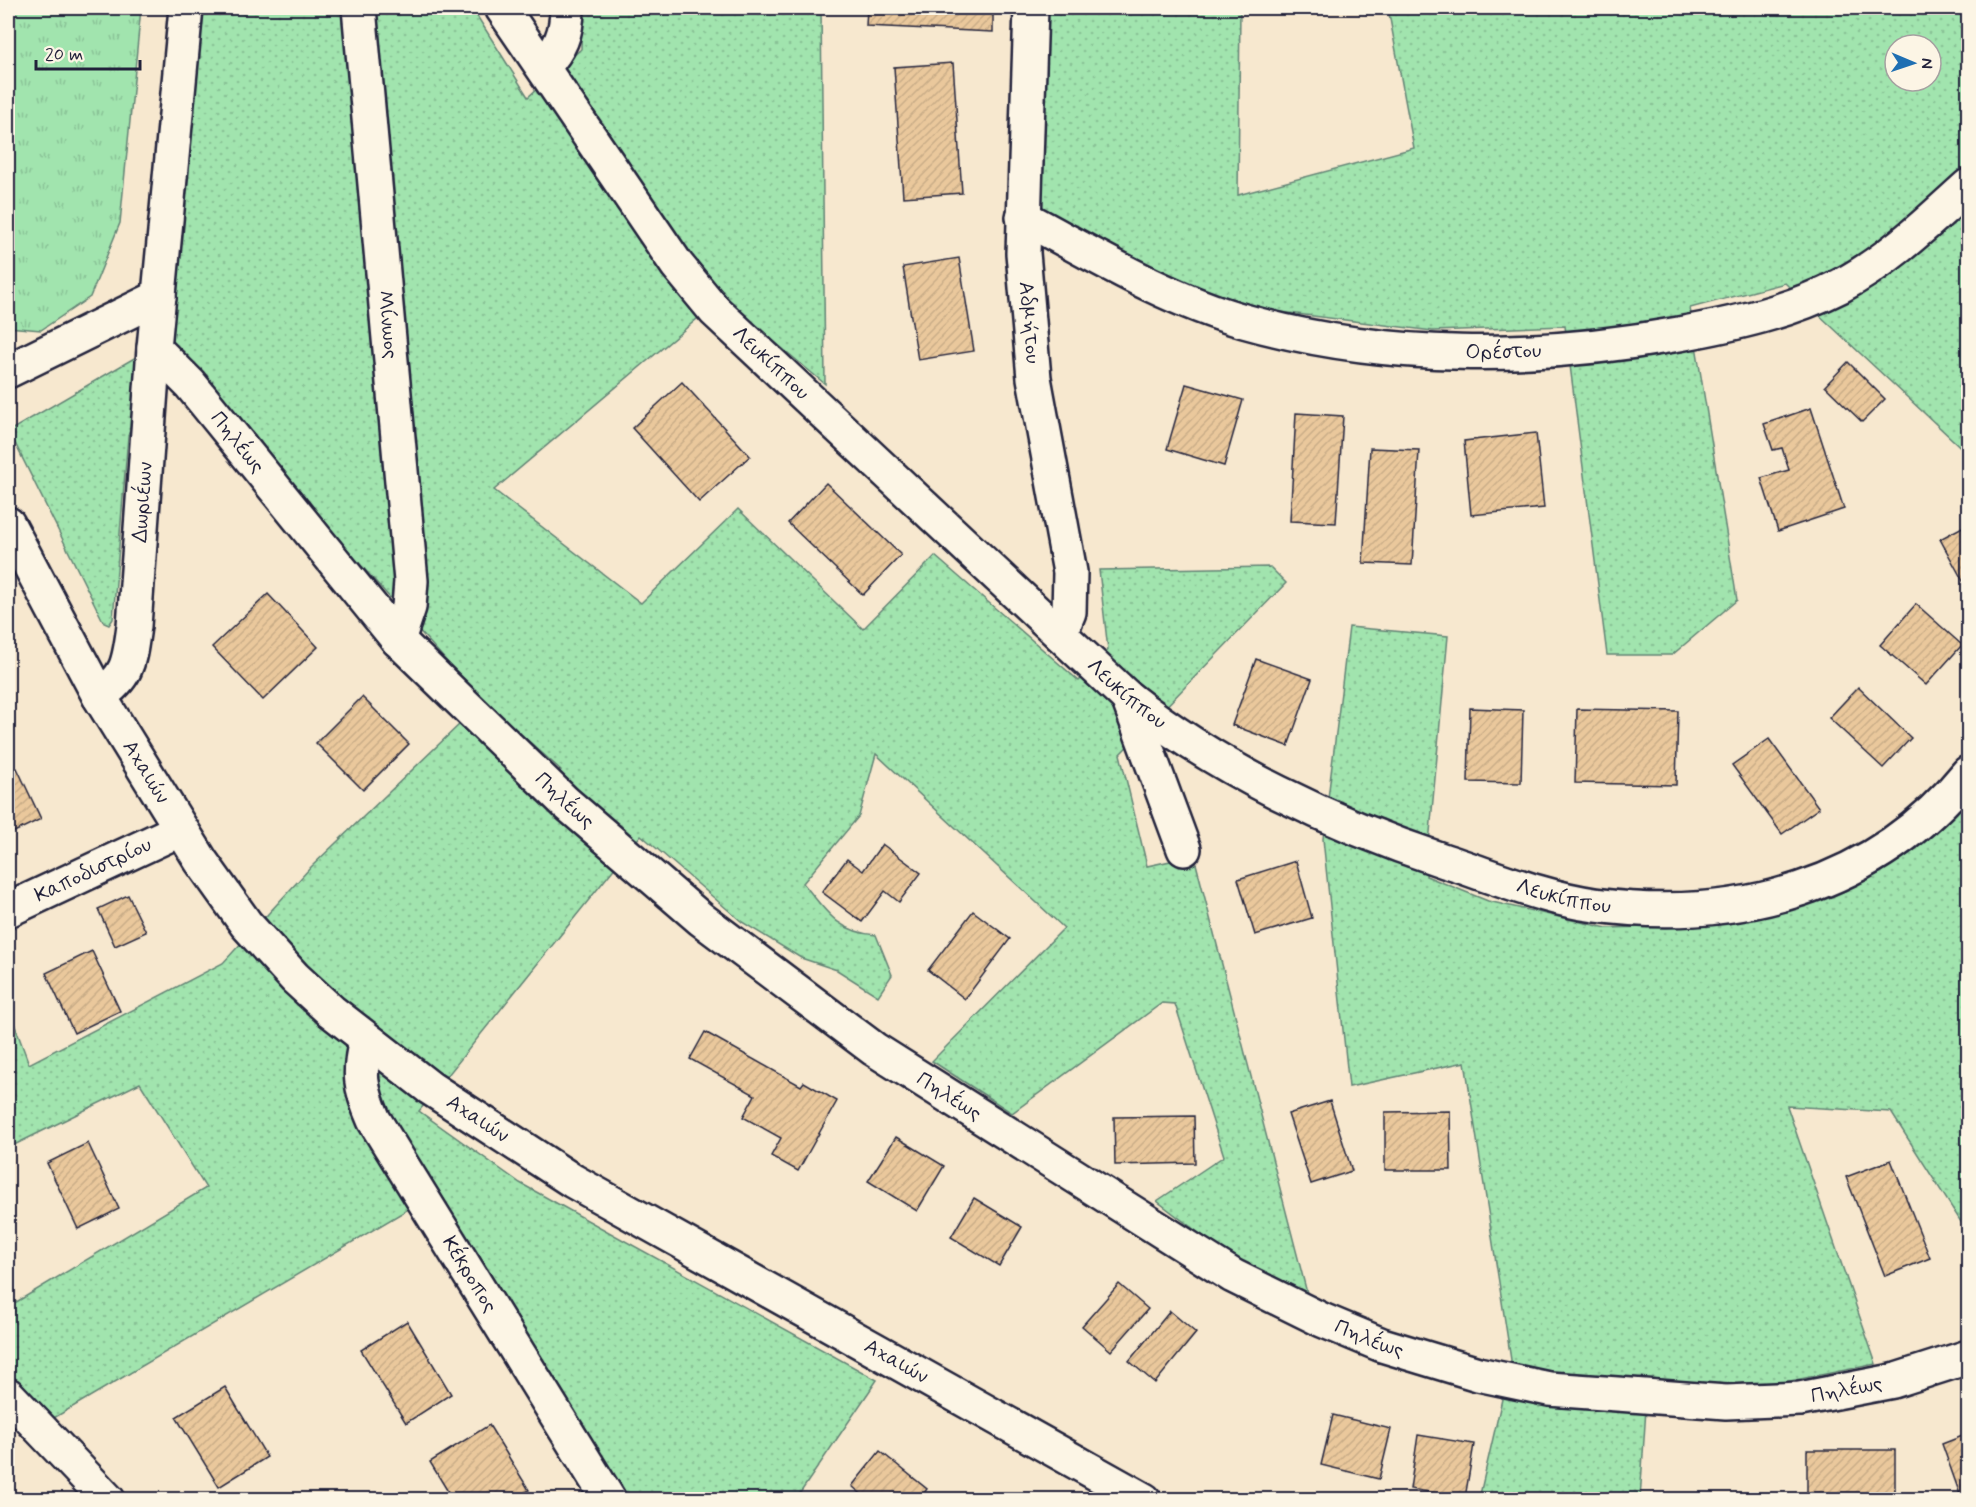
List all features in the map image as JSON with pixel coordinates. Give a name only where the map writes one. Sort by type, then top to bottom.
[{"type":"street","name":"Δωριέων","points":[[99,696],[117,684],[125,669],[134,626],[154,348],[186,8]]},
{"type":"street","name":"Μίνωος","points":[[359,8],[411,581],[408,607],[398,640]]},
{"type":"street","name":"Λευκίππου","points":[[502,8],[677,265],[709,304],[740,336],[1128,698],[1203,752],[1343,822],[1413,850],[1551,896],[1595,905],[1682,910],[1734,906],[1834,877],[1876,856],[1899,841],[1938,808],[1968,773]]},
{"type":"street","points":[[543,67],[557,52],[562,40],[567,8]]},
{"type":"street","name":"Αδμήτου","points":[[1031,8],[1023,217],[1028,334],[1070,572],[1068,612],[1060,634]]},
{"type":"street","name":"Ορέστου","points":[[1023,217],[1140,280],[1242,321],[1392,349],[1485,353],[1654,339],[1721,327],[1783,310],[1840,286],[1864,272],[1916,233],[1968,186]]},
{"type":"street","points":[[8,371],[159,297]]},
{"type":"street","name":"Πηλέως","points":[[154,348],[190,384],[398,640],[565,802],[701,919],[874,1049],[1233,1276],[1322,1320],[1411,1355],[1549,1389],[1726,1402],[1788,1400],[1831,1395],[1893,1381],[1968,1357]]},
{"type":"street","name":"Αχαιών","points":[[8,524],[99,696],[180,829],[220,888],[265,946],[320,1000],[366,1040],[473,1117],[601,1198],[1144,1500]]},
{"type":"street","points":[[1128,698],[1184,849]]},
{"type":"street","name":"Καποδιστρίου","points":[[8,910],[180,829]]},
{"type":"street","name":"Κέκροπος","points":[[366,1040],[360,1066],[361,1080],[374,1120],[609,1500]]},
{"type":"street","points":[[8,1395],[108,1500]]},
{"type":"green space","points":[[8,8],[141,8],[120,223],[90,297],[41,330],[8,327]]},
{"type":"green space","points":[[200,8],[472,8],[528,97],[581,49],[582,8],[821,8],[825,384],[722,298],[494,490],[641,603],[738,509],[863,629],[935,556],[1079,681],[1108,650],[1099,570],[1270,567],[1286,583],[1120,754],[1147,866],[1194,856],[1307,1293],[1299,1327],[1221,1290],[1229,1256],[1157,1201],[1224,1156],[1175,1004],[1162,1003],[1012,1113],[932,1061],[1064,928],[876,754],[859,816],[803,883],[826,911],[842,925],[851,930],[876,935],[892,975],[878,996],[837,970],[801,958],[742,922],[641,835],[419,1111],[520,1183],[877,1380],[796,1499],[624,1499],[439,1191],[25,1435],[8,1416],[8,1307],[206,1188],[140,1083],[8,1148],[8,1007],[29,1064],[223,963],[311,867],[460,724],[542,795],[561,770],[473,691],[246,436],[167,339]]},
{"type":"green space","points":[[1048,8],[1240,8],[1238,195],[1414,148],[1388,8],[1968,8],[1968,454],[1785,283],[1690,308],[1737,600],[1672,655],[1607,655],[1565,326],[1433,331],[1249,308],[1039,219]]},
{"type":"green space","points":[[167,339],[128,436],[113,619],[109,625],[104,623],[9,431]]},
{"type":"green space","points":[[1349,627],[1448,636],[1426,876],[1488,901],[1607,928],[1719,925],[1818,893],[1935,832],[1950,793],[1968,769],[1968,1233],[1891,1112],[1787,1106],[1876,1364],[1754,1388],[1648,1379],[1640,1499],[1479,1499],[1511,1360],[1465,1062],[1349,1087],[1323,839]]},
{"type":"building","points":[[867,8],[993,8],[993,32],[866,26]]},
{"type":"building","points":[[953,63],[962,193],[903,197],[894,67]]},
{"type":"building","points":[[959,258],[974,351],[918,360],[903,267]]},
{"type":"building","points":[[1848,362],[1885,399],[1862,422],[1825,386]]},
{"type":"building","points":[[682,382],[750,456],[699,502],[632,428]]},
{"type":"building","points":[[1186,384],[1243,400],[1224,466],[1167,449]]},
{"type":"building","points":[[1811,408],[1844,509],[1778,531],[1761,478],[1789,470],[1782,448],[1773,450],[1764,424]]},
{"type":"building","points":[[1296,413],[1343,416],[1336,523],[1290,521]]},
{"type":"building","points":[[1536,433],[1544,508],[1471,515],[1464,441]]},
{"type":"building","points":[[1370,448],[1419,450],[1412,565],[1363,563]]},
{"type":"building","points":[[826,483],[901,555],[863,595],[788,523]]},
{"type":"building","points":[[1968,524],[1968,580],[1964,583],[1940,539]]},
{"type":"building","points":[[268,594],[318,647],[263,700],[212,647]]},
{"type":"building","points":[[1916,604],[1962,645],[1926,685],[1880,645]]},
{"type":"building","points":[[1256,659],[1312,679],[1288,746],[1232,725]]},
{"type":"building","points":[[1858,687],[1911,738],[1883,768],[1829,718]]},
{"type":"building","points":[[362,697],[409,744],[363,790],[316,743]]},
{"type":"building","points":[[1470,708],[1523,710],[1521,783],[1468,782]]},
{"type":"building","points":[[1577,709],[1678,711],[1676,785],[1575,783]]},
{"type":"building","points":[[1769,739],[1819,808],[1782,834],[1732,765]]},
{"type":"building","points":[[17,768],[41,819],[8,835],[8,773]]},
{"type":"building","points":[[882,844],[921,873],[899,902],[885,891],[862,922],[822,892],[847,859],[863,871]]},
{"type":"building","points":[[1296,861],[1312,918],[1255,935],[1238,879]]},
{"type":"building","points":[[128,895],[146,932],[115,946],[98,909]]},
{"type":"building","points":[[973,911],[1010,939],[965,999],[928,970]]},
{"type":"building","points":[[92,951],[120,1011],[74,1033],[46,973]]},
{"type":"building","points":[[705,1032],[801,1086],[804,1082],[837,1101],[798,1171],[771,1156],[781,1138],[743,1117],[755,1095],[690,1059]]},
{"type":"building","points":[[1330,1101],[1352,1171],[1311,1184],[1288,1114]]},
{"type":"building","points":[[1450,1111],[1451,1170],[1385,1170],[1385,1112]]},
{"type":"building","points":[[1194,1116],[1195,1163],[1115,1165],[1114,1117]]},
{"type":"building","points":[[896,1137],[944,1166],[917,1211],[868,1181]]},
{"type":"building","points":[[88,1143],[119,1209],[78,1229],[47,1163]]},
{"type":"building","points":[[1891,1160],[1930,1258],[1885,1276],[1846,1177]]},
{"type":"building","points":[[974,1198],[1022,1227],[999,1266],[951,1237]]},
{"type":"building","points":[[1119,1284],[1148,1309],[1111,1351],[1082,1326]]},
{"type":"building","points":[[1170,1311],[1196,1333],[1155,1383],[1129,1361]]},
{"type":"building","points":[[407,1321],[451,1394],[406,1423],[361,1350]]},
{"type":"building","points":[[225,1387],[267,1457],[219,1487],[176,1417]]},
{"type":"building","points":[[1333,1415],[1391,1429],[1379,1479],[1321,1465]]},
{"type":"building","points":[[489,1425],[529,1490],[514,1500],[453,1500],[430,1462]]},
{"type":"building","points":[[1418,1435],[1474,1444],[1465,1498],[1410,1489]]},
{"type":"building","points":[[1965,1435],[1968,1446],[1968,1500],[1962,1500],[1942,1444]]},
{"type":"building","points":[[1807,1450],[1895,1450],[1895,1494],[1807,1493]]},
{"type":"building","points":[[880,1451],[927,1489],[919,1500],[868,1500],[852,1486]]},
{"type":"building","points":[[1686,1495],[1765,1498],[1765,1500],[1686,1500]]}]
